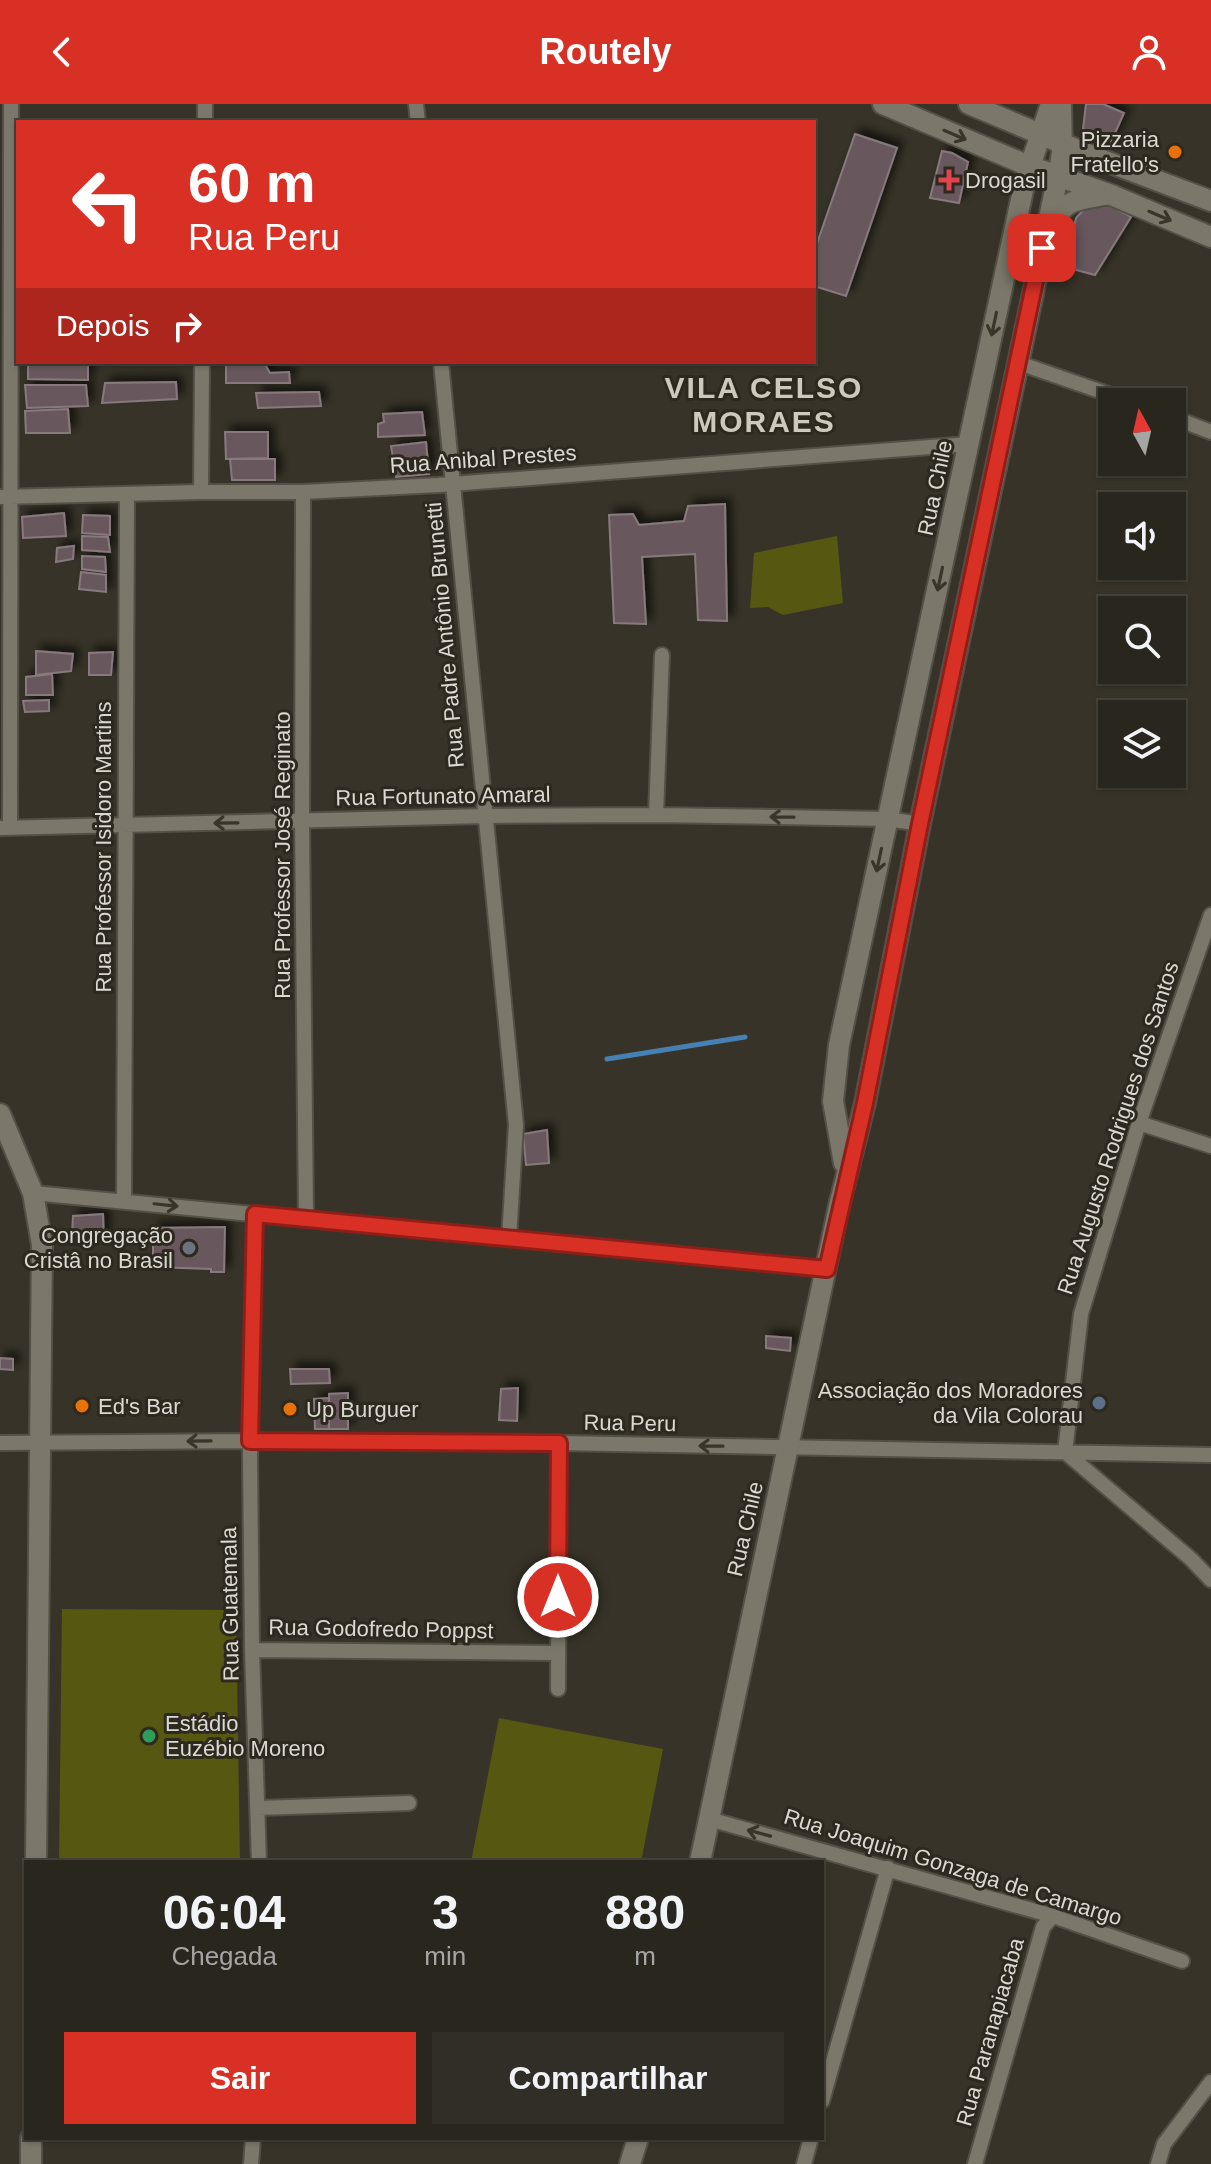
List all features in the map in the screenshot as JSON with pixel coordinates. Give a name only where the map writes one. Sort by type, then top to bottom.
[{"type":"main road","points":[[883,104],[1029,166],[1109,194],[1211,237]]},
{"type":"main road","points":[[969,104],[1211,201]]},
{"type":"main road","name":"Rua Chile","points":[[839,1206],[844,1153],[833,1101],[839,1045],[1029,166],[1051,104]]},
{"type":"main road","name":"Rua Chile","points":[[700,1860],[839,1206],[865,1103],[920,824],[1058,176],[1062,143],[1061,104]]},
{"type":"main road","points":[[1042,248],[1059,209],[1079,199],[1109,194]]},
{"type":"main road","points":[[833,1101],[843,1113],[861,1109],[865,1103]]},
{"type":"main road","points":[[0,1114],[33,1193],[42,1245],[36,1860]]},
{"type":"main road","points":[[31,2140],[31,2164]]},
{"type":"main road","points":[[630,2164],[637,2140]]},
{"type":"street","points":[[5,828],[5,497],[11,104]]},
{"type":"street","points":[[1019,363],[1098,391]]},
{"type":"street","points":[[201,492],[202,364]]},
{"type":"street","name":"Rua Padre Antônio Brunetti","points":[[441,364],[516,1125],[509,1239]]},
{"type":"street","points":[[1186,422],[1211,432]]},
{"type":"street","name":"Rua Anibal Prestes","points":[[5,497],[303,492],[453,484],[969,444]]},
{"type":"street","name":"Rua Professor José Reginato","points":[[303,492],[306,1218]]},
{"type":"street","name":"Rua Professor Isidoro Martins","points":[[124,1201],[127,494]]},
{"type":"street","points":[[656,815],[662,655]]},
{"type":"street","name":"Rua Fortunato Amaral","points":[[5,828],[484,816],[888,819]]},
{"type":"street","points":[[888,819],[920,824]]},
{"type":"street","name":"Rua Augusto Rodrigues dos Santos","points":[[1065,1452],[1081,1314],[1139,1123],[1211,915]]},
{"type":"street","points":[[1139,1123],[1211,1146]]},
{"type":"street","points":[[33,1193],[827,1269]]},
{"type":"street","name":"Rua Guatemala","points":[[255,1214],[250,1441],[252,1650],[259,1860]]},
{"type":"street","name":"Rua Peru","points":[[0,1443],[559,1443],[1211,1455]]},
{"type":"street","points":[[558,1689],[559,1443]]},
{"type":"street","points":[[1065,1452],[1191,1559],[1211,1580]]},
{"type":"street","name":"Rua Godofredo Poppst","points":[[252,1650],[558,1653]]},
{"type":"street","points":[[258,1808],[409,1803]]},
{"type":"street","name":"Rua Joaquim Gonzaga de Camargo","points":[[709,1819],[1053,1916],[1182,1961]]},
{"type":"street","points":[[824,2094],[888,1868]]},
{"type":"street","name":"Rua Paranapiacaba","points":[[975,2164],[1043,1927],[1053,1916]]},
{"type":"street","points":[[1158,2164],[1164,2144],[1211,2082]]},
{"type":"street","points":[[251,2164],[253,2140]]},
{"type":"street","points":[[804,2164],[810,2140]]},
{"type":"shaded area","points":[[837,536],[843,603],[783,615],[768,607],[750,608],[754,553]]},
{"type":"shaded area","name":"Estádio Euzébio Moreno","points":[[62,1609],[236,1610],[240,1860],[59,1860]]},
{"type":"shaded area","points":[[499,1718],[663,1749],[641,1860],[471,1860]]},
{"type":"building","points":[[1086,104],[1103,104],[1124,113],[1111,142],[1083,129]]},
{"type":"building","points":[[855,134],[897,148],[846,296],[816,287],[816,246]]},
{"type":"building","name":"Drogasil","points":[[942,151],[968,162],[959,203],[930,198]]},
{"type":"building","points":[[1104,202],[1131,217],[1095,275],[1065,267],[1076,218],[1087,206]]},
{"type":"building","points":[[28,364],[88,364],[88,380],[28,379]]},
{"type":"building","points":[[226,364],[265,364],[270,373],[289,372],[290,383],[226,383]]},
{"type":"building","points":[[176,382],[177,399],[102,403],[105,383]]},
{"type":"building","points":[[25,385],[86,385],[88,406],[27,408]]},
{"type":"building","points":[[319,392],[321,406],[258,408],[256,393]]},
{"type":"building","points":[[68,409],[70,433],[26,433],[25,411]]},
{"type":"building","points":[[422,412],[425,435],[378,437],[378,424],[384,422],[383,414]]},
{"type":"building","points":[[225,432],[268,432],[268,458],[226,459]]},
{"type":"building","points":[[426,442],[429,474],[396,477],[391,446]]},
{"type":"building","points":[[230,459],[275,459],[275,480],[232,480]]},
{"type":"building","points":[[725,504],[727,621],[698,620],[695,554],[642,557],[646,624],[614,623],[609,515],[633,514],[639,525],[684,521],[688,506]]},
{"type":"building","points":[[64,513],[66,536],[23,538],[22,517]]},
{"type":"building","points":[[83,515],[110,516],[110,535],[82,533]]},
{"type":"building","points":[[82,536],[108,537],[110,552],[82,550]]},
{"type":"building","points":[[74,546],[73,559],[56,562],[57,548]]},
{"type":"building","points":[[82,556],[105,557],[106,572],[82,569]]},
{"type":"building","points":[[81,572],[106,575],[106,592],[79,589]]},
{"type":"building","points":[[36,651],[73,654],[71,671],[36,675]]},
{"type":"building","points":[[113,652],[111,675],[89,675],[89,653]]},
{"type":"building","points":[[52,674],[53,695],[26,695],[26,677]]},
{"type":"building","points":[[49,700],[49,711],[25,712],[23,701]]},
{"type":"building","points":[[547,1130],[549,1163],[526,1165],[523,1134]]},
{"type":"building","points":[[103,1214],[104,1242],[93,1241],[94,1234],[72,1234],[73,1216]]},
{"type":"building","name":"Congregação Cristâ no Brasil","points":[[225,1227],[224,1272],[153,1267],[153,1228]]},
{"type":"building","points":[[766,1336],[791,1338],[790,1351],[766,1348]]},
{"type":"building","points":[[0,1358],[13,1359],[13,1370],[0,1369]]},
{"type":"building","points":[[290,1369],[329,1369],[330,1383],[291,1384]]},
{"type":"building","points":[[518,1388],[517,1421],[499,1420],[501,1389]]},
{"type":"building","points":[[348,1393],[348,1429],[329,1429],[329,1394]]},
{"type":"building","points":[[329,1398],[329,1429],[315,1429],[314,1399]]},
{"type":"waterway","points":[[607,1059],[745,1037]]},
{"type":"place","name":"Pizzaria Fratello's","points":[[1175,152]]},
{"type":"place","name":"Drogasil","points":[[949,180]]},
{"type":"place","name":"Congregação Cristâ no Brasil","points":[[189,1248]]},
{"type":"place","name":"Associação dos Moradores da Vila Colorau","points":[[1099,1403]]},
{"type":"place","name":"Ed's Bar","points":[[82,1406]]},
{"type":"place","name":"Up Burguer","points":[[290,1409]]},
{"type":"place","name":"Estádio Euzébio Moreno","points":[[149,1736]]},
{"type":"district","name":"VILA CELSO MORAES","points":[[764,404]]},
{"type":"route","points":[[558,1597],[559,1443],[250,1441],[255,1214],[827,1269],[865,1103],[920,824],[1042,248]]}]
